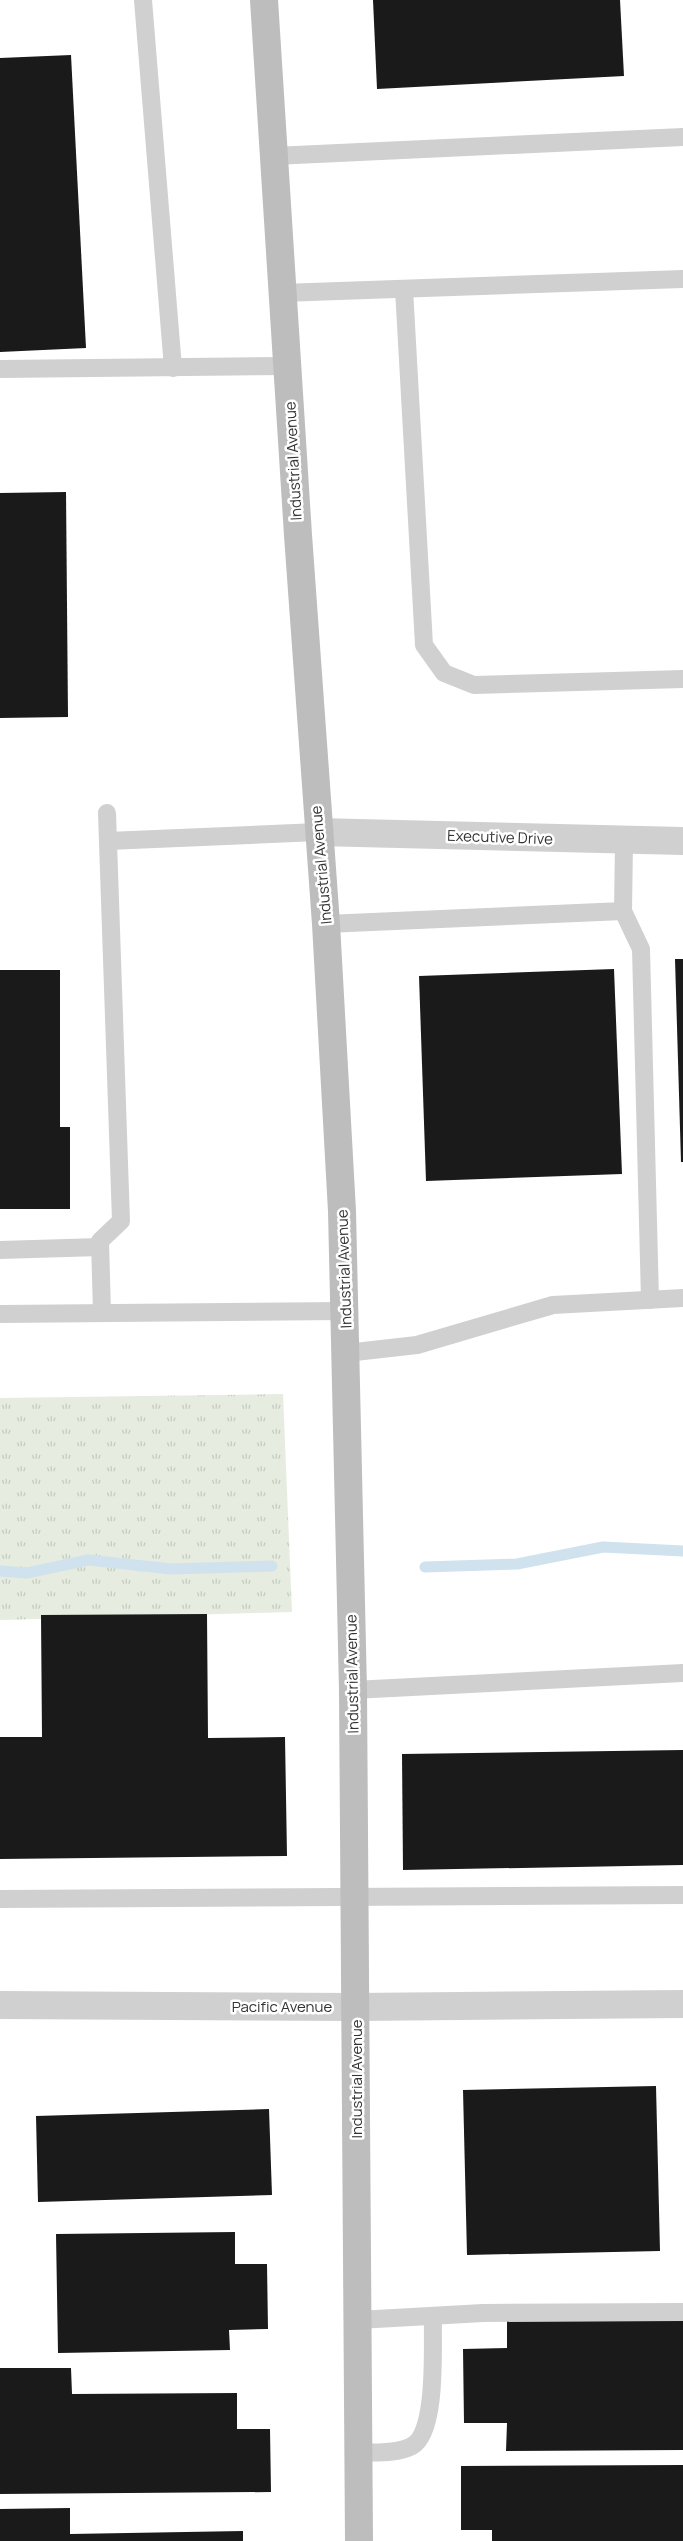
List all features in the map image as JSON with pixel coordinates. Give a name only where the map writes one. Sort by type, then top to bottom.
[{"type":"main road","name":"Industrial Avenue","points":[[264,0],[318,832],[326,924],[346,1311],[353,1690],[359,2541]]},
{"type":"street","name":"Executive Drive","points":[[318,832],[624,842],[683,841]]},
{"type":"street","name":"Pacific Avenue","points":[[0,2005],[355,2006],[683,2004]]},
{"type":"lane","points":[[143,0],[172,368]]},
{"type":"lane","points":[[274,156],[683,137]]},
{"type":"lane","points":[[282,293],[683,279]]},
{"type":"lane","points":[[404,289],[424,645],[444,673],[474,685],[683,679]]},
{"type":"lane","points":[[0,369],[288,366]]},
{"type":"lane","points":[[102,1313],[100,1241],[121,1222],[107,813]]},
{"type":"lane","points":[[108,841],[318,832]]},
{"type":"lane","points":[[624,842],[623,911],[641,948],[650,1300]]},
{"type":"lane","points":[[326,924],[623,911]]},
{"type":"lane","points":[[0,1250],[100,1247]]},
{"type":"lane","points":[[346,1353],[416,1345],[553,1305],[683,1298]]},
{"type":"lane","points":[[0,1314],[346,1311]]},
{"type":"lane","points":[[353,1690],[683,1673]]},
{"type":"lane","points":[[0,1900],[683,1895]]},
{"type":"lane","points":[[358,2320],[432,2316],[683,2312]]},
{"type":"lane","points":[[359,2453],[403,2450],[414,2445],[427,2425],[431,2390],[432,2316]]},
{"type":"green space","points":[[283,1394],[292,1612],[0,1620],[0,1398]]},
{"type":"building","points":[[373,0],[620,0],[624,76],[377,89]]},
{"type":"building","points":[[71,55],[86,348],[0,352],[0,58]]},
{"type":"building","points":[[66,492],[68,717],[0,718],[0,493]]},
{"type":"building","points":[[675,959],[683,959],[683,1162],[681,1162]]},
{"type":"building","points":[[614,969],[622,1174],[426,1181],[419,976]]},
{"type":"building","points":[[0,970],[60,970],[60,1127],[70,1127],[70,1209],[0,1209]]},
{"type":"building","points":[[207,1614],[208,1738],[285,1737],[287,1856],[0,1859],[0,1737],[42,1737],[41,1615]]},
{"type":"building","points":[[683,1750],[683,1865],[403,1870],[402,1754]]},
{"type":"building","points":[[656,2086],[660,2251],[467,2255],[463,2090]]},
{"type":"building","points":[[269,2109],[272,2195],[38,2202],[36,2116]]},
{"type":"building","points":[[235,2232],[235,2264],[267,2264],[268,2329],[229,2330],[230,2350],[58,2353],[56,2234]]},
{"type":"building","points":[[683,2319],[683,2450],[506,2451],[507,2423],[464,2423],[463,2349],[507,2348],[507,2320]]},
{"type":"building","points":[[0,2368],[71,2368],[72,2394],[237,2393],[237,2429],[270,2429],[271,2492],[0,2494]]},
{"type":"building","points":[[683,2465],[683,2541],[492,2541],[492,2530],[461,2530],[461,2466]]},
{"type":"building","points":[[70,2508],[70,2534],[243,2531],[243,2541],[0,2541],[0,2509]]},
{"type":"waterway","points":[[425,1567],[517,1564],[603,1547],[683,1551]]},
{"type":"waterway","points":[[0,1571],[27,1573],[88,1560],[171,1569],[272,1566]]}]
